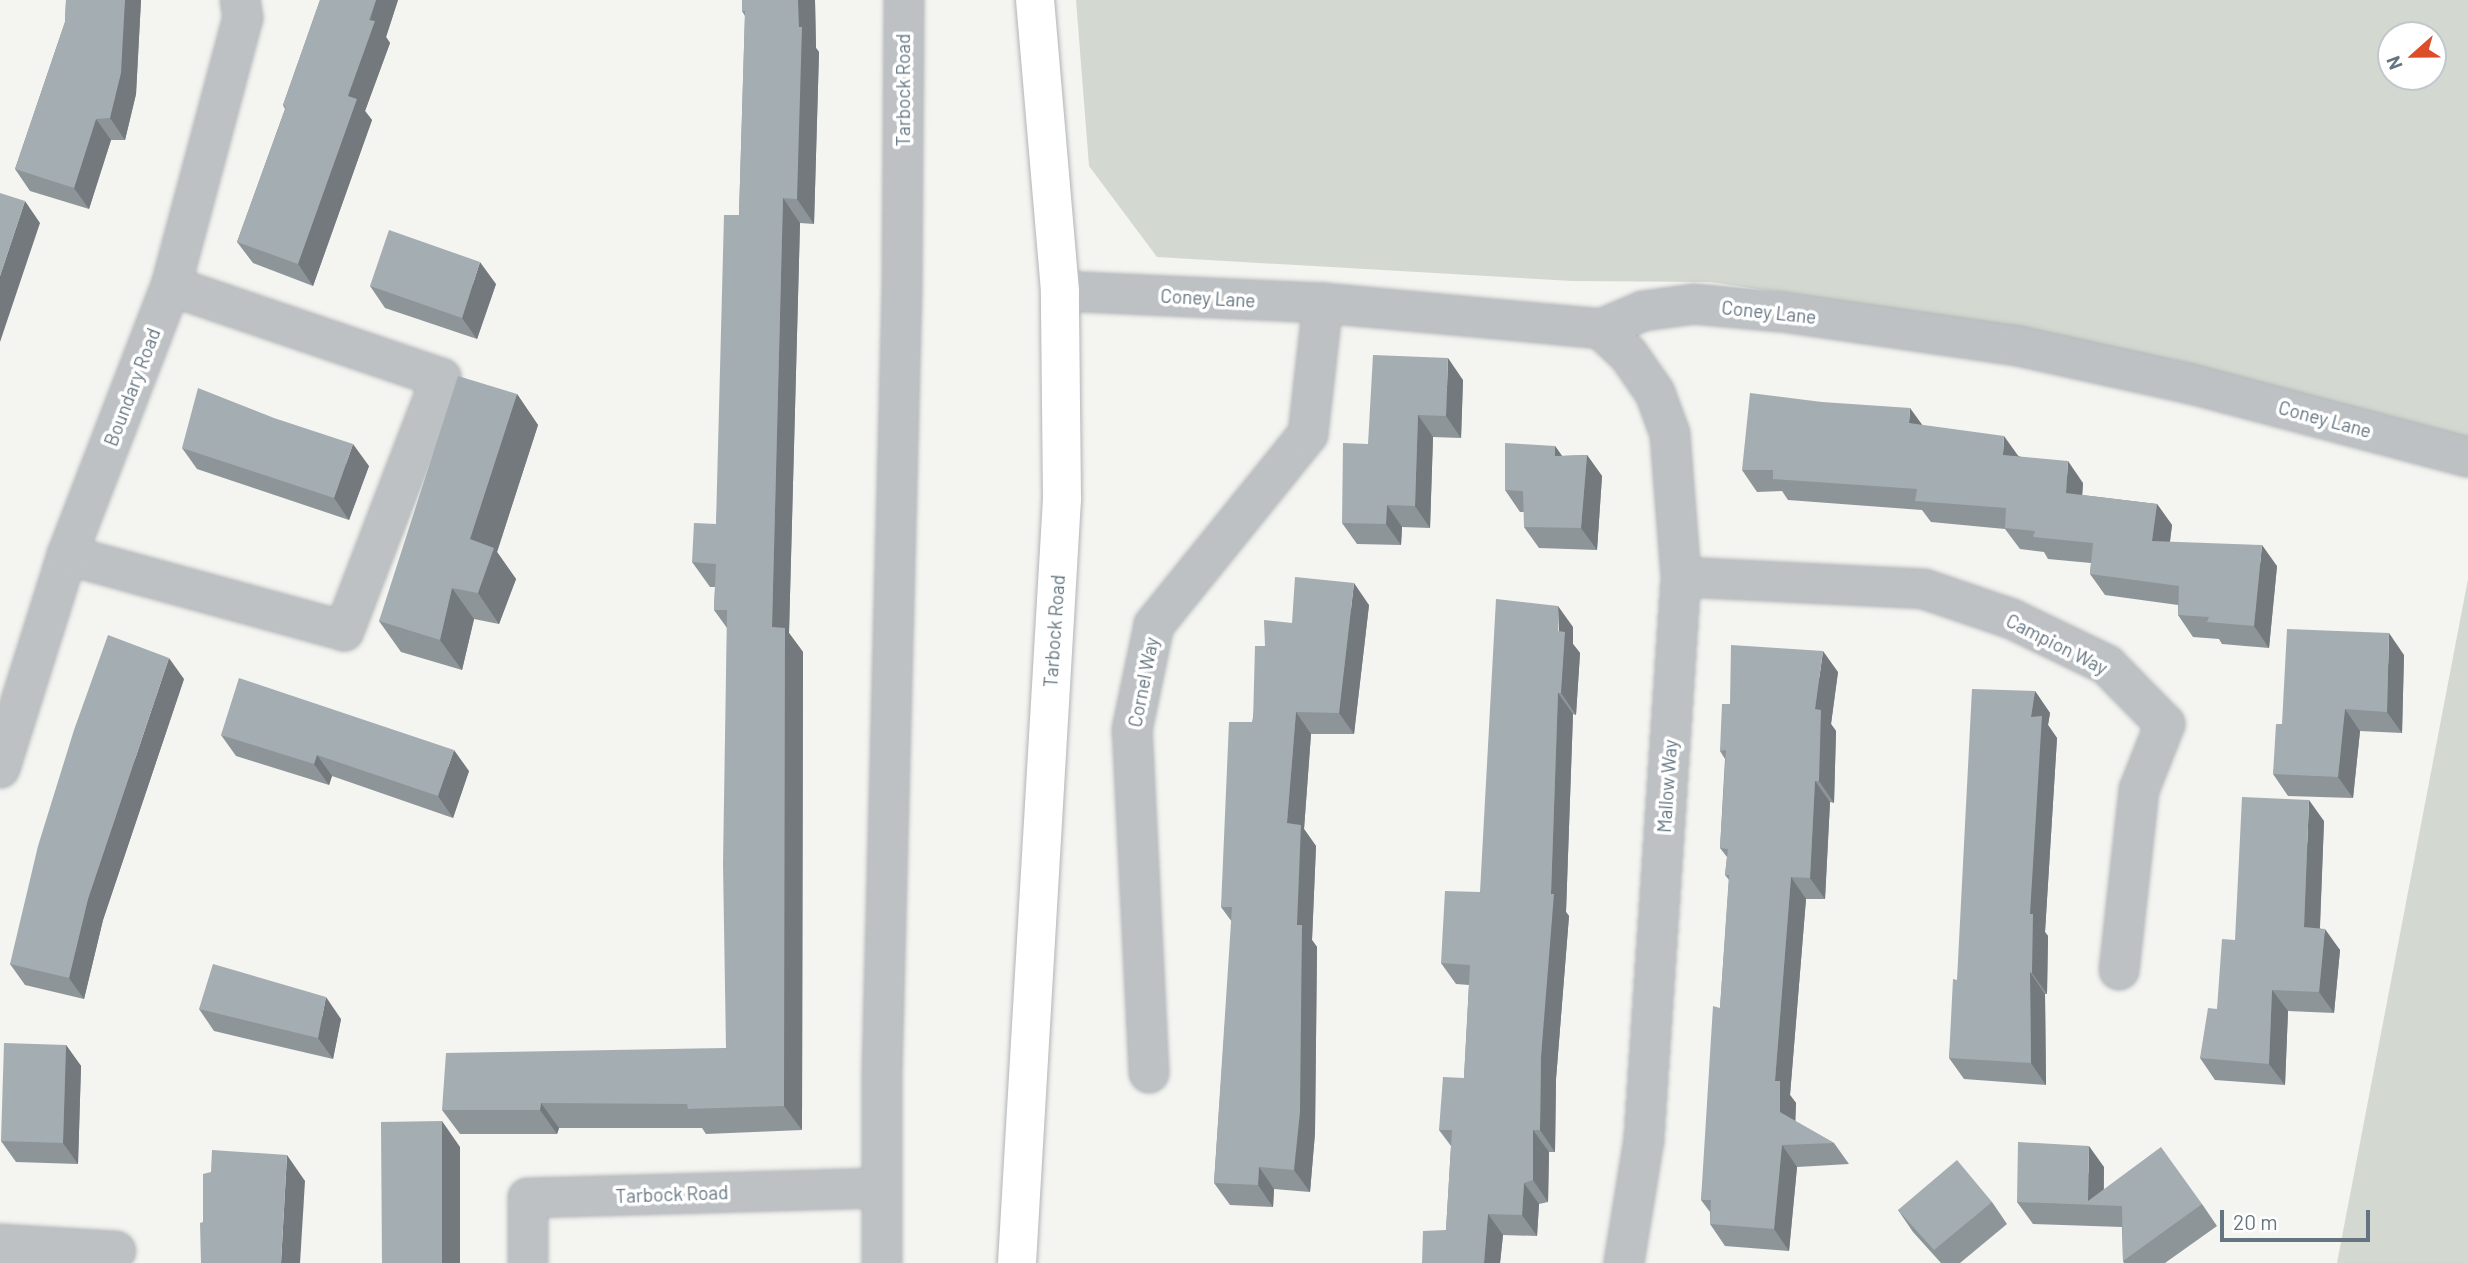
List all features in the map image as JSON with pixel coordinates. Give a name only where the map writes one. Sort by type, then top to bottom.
[{"type":"main road","name":"Tarbock Road","points":[[1017,1263],[1062,499],[1060,291],[1035,0]]},
{"type":"street","name":"Boundary Road","points":[[0,768],[67,555],[171,286],[243,18],[240,0]]},
{"type":"street","name":"Tarbock Road","points":[[882,1263],[902,291],[904,0]]},
{"type":"street","points":[[67,555],[344,631],[441,378],[171,286]]},
{"type":"street","name":"Coney Lane","points":[[1060,291],[1323,303],[1601,329],[1643,311],[1694,304],[1782,312],[2018,346],[2191,384],[2468,457]]},
{"type":"street","name":"Cornel Way","points":[[1149,1073],[1132,730],[1154,625],[1308,434],[1323,303]]},
{"type":"street","name":"Mallow Way","points":[[1601,329],[1628,354],[1655,393],[1670,434],[1681,578],[1644,1139],[1623,1263]]},
{"type":"street","name":"Campion Way","points":[[1681,578],[1924,589],[2012,619],[2107,665],[2165,724],[2139,790],[2119,970]]},
{"type":"street","name":"Tarbock Road","points":[[528,1263],[528,1198],[882,1188]]},
{"type":"street","points":[[0,1244],[116,1251]]},
{"type":"shaded area","points":[[1076,0],[2468,0],[2468,438],[2029,329],[1710,282],[1572,281],[1157,257],[1089,166]]},
{"type":"shaded area","points":[[2468,579],[2468,1263],[2337,1263]]},
{"type":"building","points":[[66,0],[125,0],[121,73],[110,118],[96,119],[74,188],[15,169],[65,22]]},
{"type":"building","points":[[320,0],[376,0],[369,20],[375,21],[348,96],[357,99],[298,264],[237,242],[286,107],[283,105]]},
{"type":"building","points":[[742,0],[798,0],[799,27],[802,27],[797,199],[783,198],[772,627],[785,628],[784,1106],[688,1109],[687,1104],[541,1103],[540,1110],[442,1110],[446,1053],[726,1048],[723,864],[727,610],[714,610],[716,564],[692,562],[694,523],[716,524],[724,215],[739,215],[745,11],[742,11]]},
{"type":"building","points":[[0,193],[25,201],[0,276]]},
{"type":"building","points":[[389,230],[480,262],[462,318],[370,286]]},
{"type":"building","points":[[1373,355],[1448,358],[1446,416],[1418,415],[1415,506],[1387,505],[1386,524],[1342,523],[1343,443],[1368,444]]},
{"type":"building","points":[[458,376],[517,394],[470,539],[494,548],[478,593],[452,588],[440,640],[379,621]]},
{"type":"building","points":[[198,388],[274,418],[353,444],[334,498],[182,448]]},
{"type":"building","points":[[1750,393],[1822,402],[1910,408],[1909,423],[2004,436],[2003,455],[2068,461],[2066,493],[2157,504],[2152,541],[2262,545],[2254,626],[2207,622],[2209,617],[2178,615],[2179,586],[2090,574],[2093,543],[2033,537],[2035,531],[2005,528],[2006,508],[1915,501],[1917,489],[1773,479],[1773,470],[1742,470]]},
{"type":"building","points":[[1505,443],[1555,446],[1555,456],[1587,455],[1581,528],[1524,527],[1523,491],[1505,490]]},
{"type":"building","points":[[1295,577],[1354,583],[1339,713],[1296,712],[1287,823],[1301,825],[1297,925],[1302,925],[1300,1112],[1294,1170],[1259,1167],[1258,1185],[1214,1183],[1232,907],[1221,907],[1229,722],[1253,722],[1255,646],[1265,646],[1264,620],[1292,623]]},
{"type":"building","points":[[1496,599],[1558,606],[1558,631],[1565,632],[1561,693],[1558,693],[1551,894],[1554,894],[1541,1057],[1540,1130],[1533,1130],[1533,1180],[1524,1183],[1522,1215],[1488,1214],[1484,1263],[1422,1263],[1423,1231],[1446,1230],[1452,1130],[1439,1130],[1443,1077],[1464,1078],[1470,965],[1441,963],[1445,891],[1480,892]]},
{"type":"building","points":[[2287,629],[2389,633],[2387,712],[2345,709],[2338,777],[2273,774],[2276,724],[2282,724]]},
{"type":"building","points":[[108,635],[169,658],[88,899],[69,978],[10,964],[38,846],[74,730]]},
{"type":"building","points":[[1731,645],[1823,651],[1815,709],[1821,710],[1819,781],[1815,781],[1810,878],[1791,877],[1775,1081],[1780,1081],[1780,1112],[1834,1143],[1782,1145],[1774,1229],[1710,1224],[1711,1200],[1701,1200],[1713,1006],[1720,1008],[1729,875],[1725,875],[1728,849],[1720,848],[1726,750],[1720,751],[1722,704],[1730,704]]},
{"type":"building","points":[[239,678],[454,750],[438,796],[317,755],[314,764],[221,735]]},
{"type":"building","points":[[1972,689],[2035,691],[2031,717],[2042,716],[2030,914],[2033,914],[2032,973],[2030,972],[2031,1063],[1949,1058],[1953,979],[1957,980]]},
{"type":"building","points":[[2242,797],[2309,800],[2304,927],[2325,929],[2319,992],[2272,990],[2269,1064],[2200,1058],[2208,1008],[2217,1009],[2222,939],[2235,940]]},
{"type":"building","points":[[213,964],[326,997],[318,1038],[199,1009]]},
{"type":"building","points":[[4,1043],[66,1045],[63,1143],[1,1141]]},
{"type":"building","points":[[442,1121],[442,1263],[382,1263],[381,1122]]},
{"type":"building","points":[[2018,1142],[2089,1146],[2088,1201],[2161,1147],[2202,1204],[2123,1261],[2122,1206],[2017,1202]]},
{"type":"building","points":[[212,1150],[287,1155],[281,1263],[201,1263],[203,1174],[211,1172]]},
{"type":"building","points":[[1957,1160],[1992,1202],[1934,1250],[1898,1210]]}]
